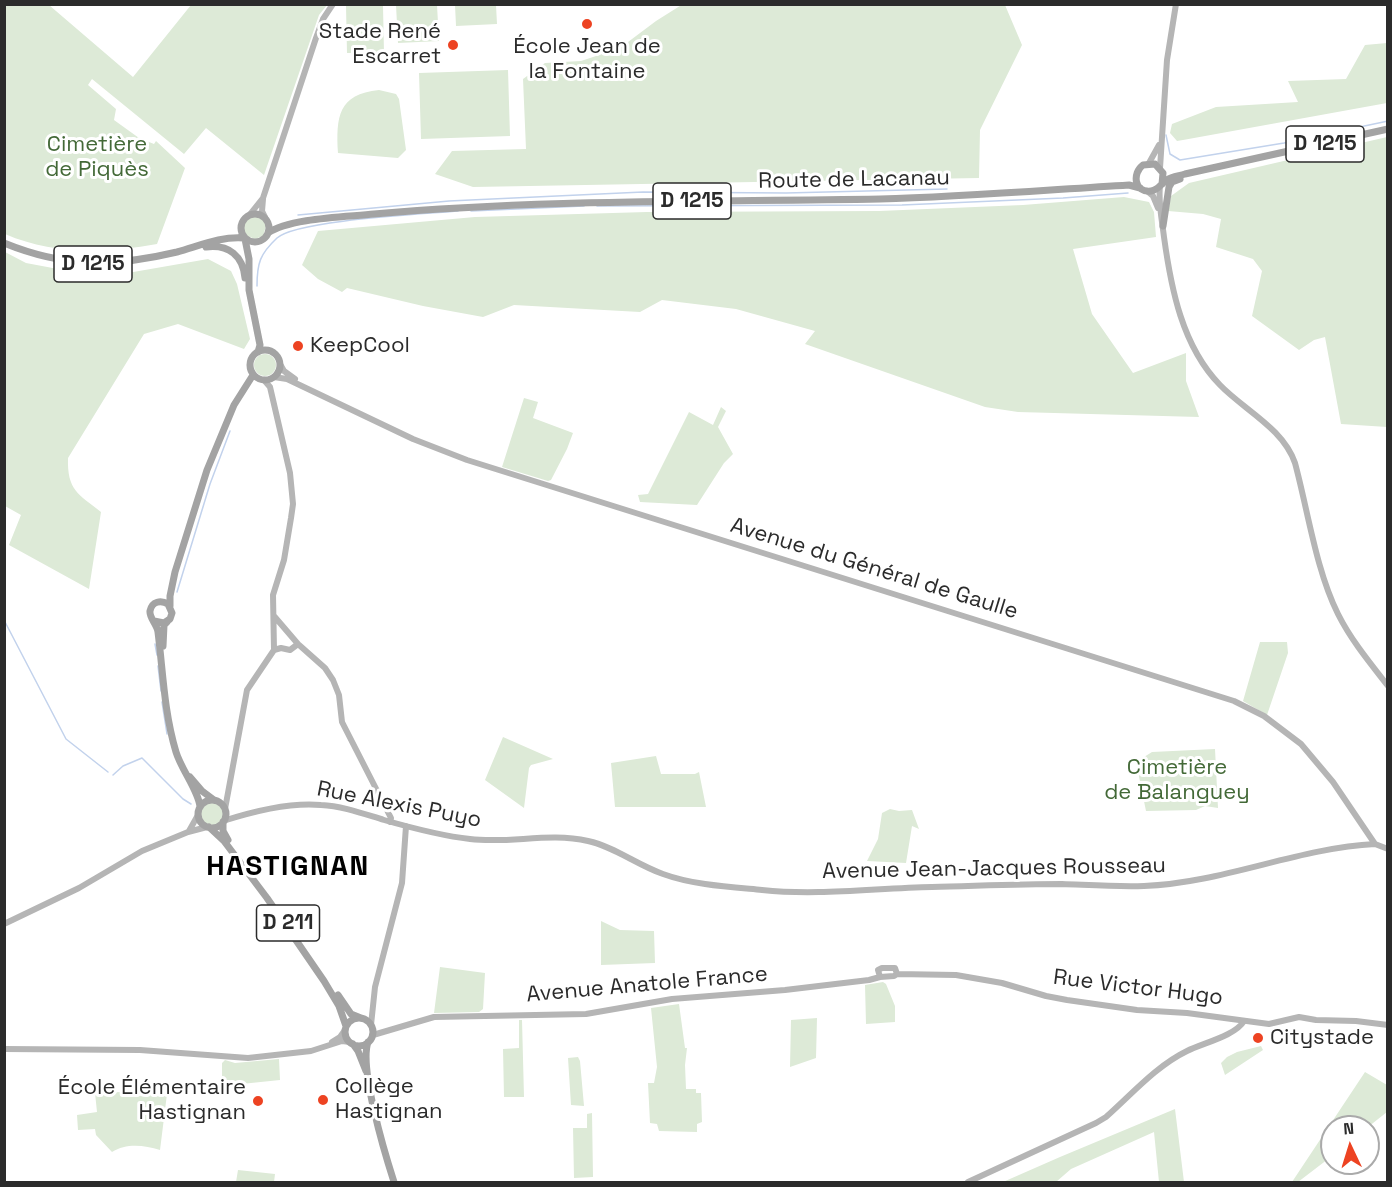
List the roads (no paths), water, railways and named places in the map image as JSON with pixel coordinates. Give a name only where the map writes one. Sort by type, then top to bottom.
[{"type":"main road","name":"Route de Lacanau","points":[[288,224],[430,209],[591,201],[972,196],[1129,185],[1155,190],[1169,178],[1388,129]]},
{"type":"main road","name":"Route de Lacanau","points":[[1097,187],[1124,180],[1149,163],[1161,169],[1185,174]]},
{"type":"main road","points":[[1163,226],[1171,183],[1220,167]]},
{"type":"main road","points":[[1161,169],[1163,177],[1161,185]]},
{"type":"main road","points":[[1136,172],[1136,181],[1143,189]]},
{"type":"main road","points":[[249,260],[255,245],[268,233],[266,219],[259,214],[252,213],[244,218],[240,226],[249,260],[249,290],[252,309],[255,323],[260,345],[258,352],[250,362],[250,368],[259,378],[273,378],[280,364],[255,323]]},
{"type":"main road","name":"D 1215","points":[[266,219],[288,224]]},
{"type":"main road","name":"D 1215","points":[[268,233],[274,228],[288,224]]},
{"type":"main road","name":"D 1215","points":[[219,240],[240,226]]},
{"type":"main road","points":[[245,238],[252,242],[260,241]]},
{"type":"main road","name":"D 1215","points":[[4,243],[46,258],[90,264],[130,262],[219,240],[245,238]]},
{"type":"main road","points":[[183,250],[216,246],[237,255],[244,268],[246,290],[252,309]]},
{"type":"main road","points":[[258,352],[270,351]]},
{"type":"main road","points":[[175,572],[165,594],[151,608],[150,615],[158,630],[161,670],[172,738],[182,768],[196,795],[201,822],[208,827],[217,827],[223,822],[225,810],[202,791],[190,776],[175,738],[163,650],[164,630],[171,616],[170,596],[175,572],[207,470],[225,426],[239,401],[259,378]]},
{"type":"main road","points":[[159,602],[165,602],[170,606]]},
{"type":"main road","points":[[154,621],[161,623],[167,621]]},
{"type":"main road","points":[[199,811],[206,801],[215,800]]},
{"type":"main road","name":"D 211","points":[[223,822],[225,836],[315,960],[348,1011],[363,1018]]},
{"type":"main road","name":"D 211","points":[[208,827],[224,841],[319,974],[339,1006],[346,1028]]},
{"type":"main road","points":[[367,1074],[366,1051],[372,1029],[363,1018],[352,1020],[346,1028],[367,1074],[394,1182]]},
{"type":"main road","points":[[351,1043],[361,1046],[368,1042]]},
{"type":"street","points":[[266,219],[262,211],[263,198],[316,38],[323,19],[333,4]]},
{"type":"street","points":[[1161,169],[1167,60],[1176,4]]},
{"type":"street","points":[[1149,163],[1156,154],[1161,139]]},
{"type":"street","points":[[1161,185],[1161,216]]},
{"type":"street","points":[[1143,189],[1156,202],[1161,216],[1172,284],[1194,351],[1219,384],[1284,441],[1294,460],[1325,580],[1337,613],[1352,638],[1388,686]]},
{"type":"street","points":[[252,213],[263,198]]},
{"type":"street","name":"Avenue du Général de Gaulle","points":[[280,364],[285,371],[308,389]]},
{"type":"street","points":[[259,378],[270,387]]},
{"type":"street","points":[[236,817],[225,810],[227,794],[247,690],[274,650],[273,595],[288,540],[293,504],[285,448],[270,387],[273,378]]},
{"type":"street","name":"Avenue du Général de Gaulle","points":[[273,378],[287,379],[413,439],[457,457],[1234,701],[1264,716],[1301,744],[1333,782],[1376,844],[1385,848]]},
{"type":"street","points":[[274,616],[298,644],[325,668],[333,680],[339,695],[342,722],[391,818],[390,822]]},
{"type":"street","points":[[274,650],[281,648],[290,650],[298,644]]},
{"type":"street","points":[[215,800],[227,794]]},
{"type":"street","name":"Rue Alexis Puyo","points":[[223,822],[262,810],[320,804],[472,840],[575,838],[610,849],[650,869],[675,878],[728,886]]},
{"type":"street","points":[[188,832],[199,811]]},
{"type":"street","points":[[372,1029],[378,972],[401,892],[406,826]]},
{"type":"street","points":[[4,924],[78,888],[141,851],[188,832],[208,827]]},
{"type":"street","name":"Avenue Jean-Jacques Rousseau","points":[[728,886],[806,892],[991,885],[1154,885],[1182,882],[1262,866],[1321,850],[1376,844]]},
{"type":"street","name":"Rue Victor Hugo","points":[[880,977],[878,970],[895,968],[897,974],[956,975],[1002,983],[1046,996],[1137,1010],[1187,1013],[1269,1024],[1304,1018],[1356,1021],[1387,1026]]},
{"type":"street","name":"Avenue Anatole France","points":[[372,1029],[382,1031],[434,1017],[586,1014],[672,999],[785,990],[880,977]]},
{"type":"street","points":[[363,1018],[372,1013]]},
{"type":"street","points":[[970,1182],[1096,1123],[1106,1117],[1168,1062],[1239,1029],[1244,1021]]},
{"type":"street","points":[[219,1055],[224,1053],[256,1054],[310,1047],[334,1041],[346,1028]]},
{"type":"street","points":[[4,1049],[140,1050],[240,1058],[311,1051],[342,1041],[351,1043]]},
{"type":"waterway","points":[[1166,135],[1170,154],[1180,160],[1284,143],[1388,121]]},
{"type":"waterway","points":[[298,215],[449,201],[643,192],[786,193],[947,189]]},
{"type":"waterway","points":[[597,206],[902,205],[1128,193]]},
{"type":"waterway","points":[[471,211],[584,206]]},
{"type":"waterway","points":[[257,286],[259,265],[263,254],[277,238],[289,232],[334,222],[458,211]]},
{"type":"waterway","points":[[177,592],[210,484],[230,431]]},
{"type":"waterway","points":[[4,620],[66,739],[108,772]]},
{"type":"waterway","points":[[155,644],[157,655]]},
{"type":"waterway","points":[[158,666],[161,691]]},
{"type":"waterway","points":[[162,702],[167,734]]},
{"type":"waterway","points":[[113,775],[123,766],[142,758],[183,799],[191,804]]},
{"type":"place","name":"École Jean de la Fontaine","points":[[587,24]]},
{"type":"place","name":"Stade René Escarret","points":[[453,45]]},
{"type":"place","name":"KeepCool","points":[[298,346]]},
{"type":"place","name":"Citystade","points":[[1258,1038]]},
{"type":"place","name":"Collège Hastignan","points":[[323,1100]]},
{"type":"place","name":"École Élémentaire Hastignan","points":[[258,1101]]},
{"type":"district","name":"HASTIGNAN","points":[[288,867]]},
{"type":"park label","name":"Cimetière de Piquès","points":[[97,158]]},
{"type":"park label","name":"Cimetière de Balanguey","points":[[1177,780]]}]
